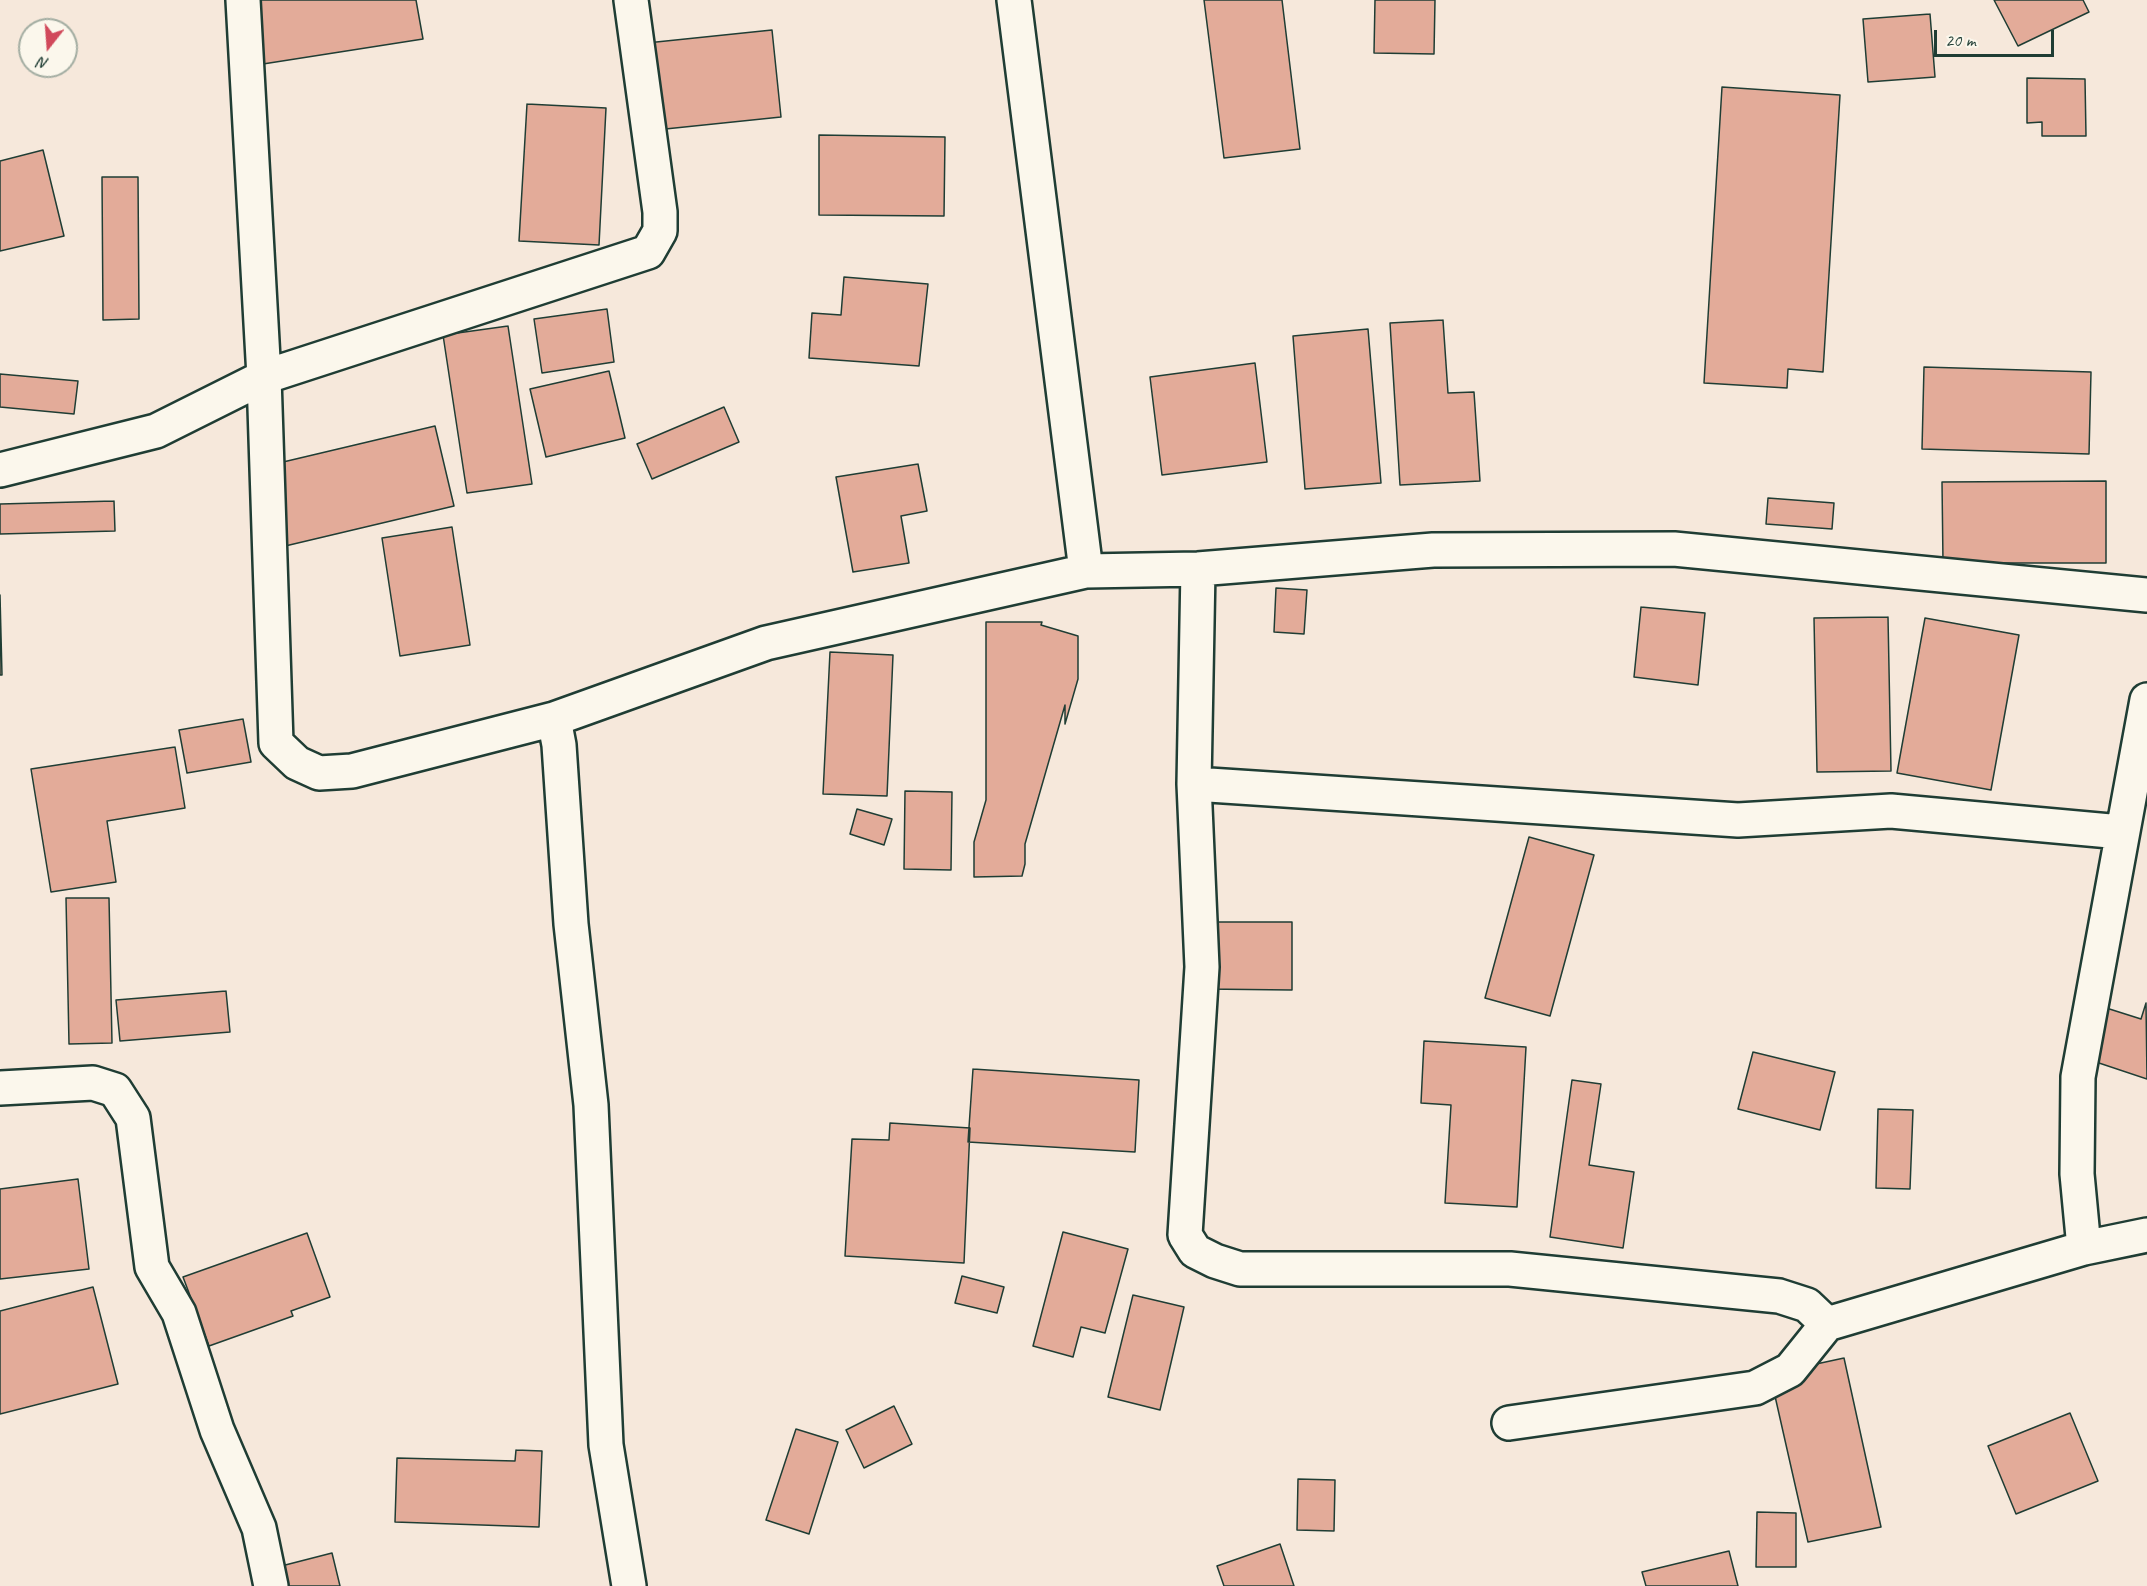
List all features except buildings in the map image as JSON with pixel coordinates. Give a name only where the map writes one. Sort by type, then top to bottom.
[{"type":"street","points":[[243,0],[264,377],[276,743],[297,763],[319,773],[352,771],[554,719],[766,643],[1086,571],[1197,569],[1433,550],[1674,549],[2147,595]]},
{"type":"street","points":[[0,470],[156,431],[264,377],[648,252],[660,231],[660,212],[631,0]]},
{"type":"street","points":[[1014,0],[1086,571]]},
{"type":"street","points":[[1197,569],[1194,784],[1202,967],[1185,1235],[1195,1251],[1215,1262],[1240,1269],[1510,1269],[1779,1296],[1807,1305],[1827,1324]]},
{"type":"street","points":[[2084,1248],[2077,1174],[2078,1077],[2121,832],[2147,700]]},
{"type":"street","points":[[554,719],[559,746],[571,924],[591,1105],[606,1445],[630,1586]]},
{"type":"street","points":[[1194,784],[1738,820],[1891,811],[2121,832]]},
{"type":"street","points":[[0,1088],[93,1083],[115,1090],[133,1118],[152,1267],[179,1313],[217,1430],[260,1528],[271,1586]]},
{"type":"street","points":[[1509,1423],[1755,1388],[1790,1370],[1827,1324],[2084,1248],[2147,1235]]}]
